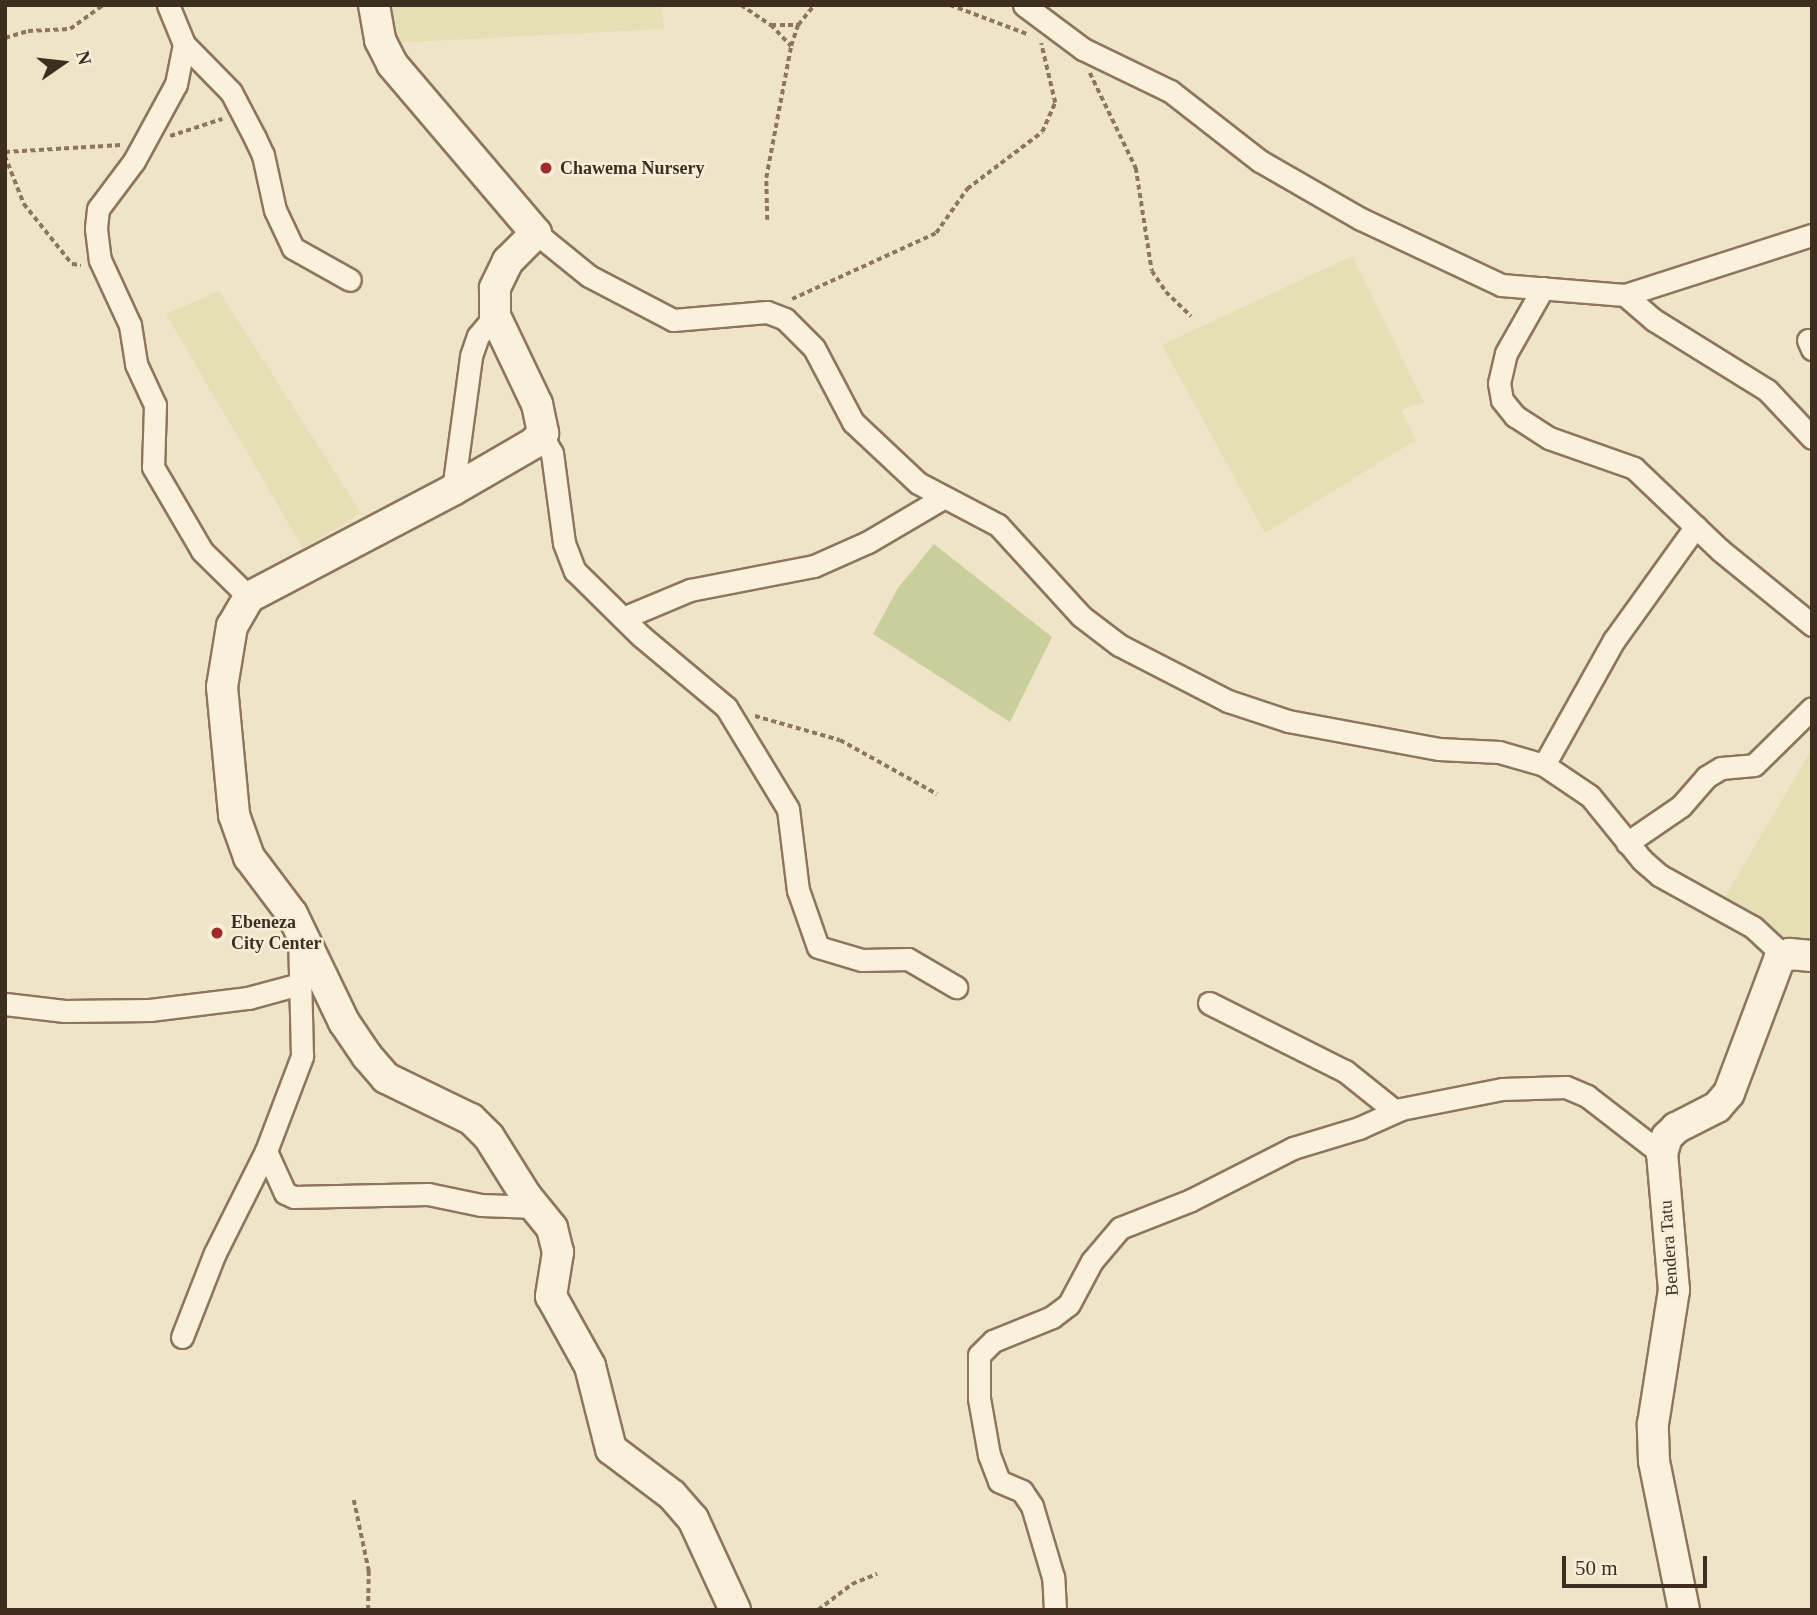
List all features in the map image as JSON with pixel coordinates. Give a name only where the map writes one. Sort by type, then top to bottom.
[{"type":"street","points":[[168,5],[184,44],[231,92],[263,155],[275,210],[293,248],[351,280]]},
{"type":"street","points":[[374,5],[380,40],[392,64],[536,233],[589,276],[673,320],[767,312],[785,319],[814,348],[853,422],[941,499],[983,514],[998,525],[1097,630],[1153,664],[1228,701],[1342,732],[1439,749],[1499,752],[1544,765],[1590,796],[1627,843],[1659,874],[1753,927],[1797,956],[1728,1093],[1717,1107],[1676,1129],[1667,1138],[1662,1154],[1587,1096],[1566,1087],[1502,1088],[1395,1111],[1293,1148],[1191,1200],[1134,1220],[1104,1244],[1063,1310],[984,1346],[978,1364],[979,1398],[989,1455],[999,1481],[1022,1491],[1030,1500],[1052,1569],[1055,1610]]},
{"type":"street","points":[[1024,6],[1087,50],[1170,91],[1260,161],[1361,219],[1501,285],[1625,295],[1812,235]]},
{"type":"street","points":[[184,44],[176,84],[142,141],[134,162],[95,218],[100,260],[126,313],[136,364],[155,405],[153,467],[161,485],[202,551],[249,597]]},
{"type":"street","points":[[536,233],[508,261],[495,288],[495,316],[537,404],[542,436],[552,453],[567,556],[591,589],[726,708],[788,809],[798,890],[818,947],[862,960],[908,959],[956,987]]},
{"type":"street","points":[[1543,288],[1506,353],[1499,383],[1502,400],[1515,416],[1549,438],[1634,468],[1696,526],[1812,625]]},
{"type":"street","points":[[1625,295],[1654,320],[1768,390],[1812,438]]},
{"type":"street","points":[[453,490],[471,356],[478,337],[495,316]]},
{"type":"street","points":[[542,436],[453,490],[249,597],[232,625],[222,687],[234,815],[249,857],[282,898],[344,1022],[386,1078],[471,1119],[489,1137],[552,1228],[558,1252],[551,1296],[590,1366],[611,1449],[672,1495],[693,1519],[735,1610]]},
{"type":"street","points":[[623,618],[690,590],[814,566],[868,542],[941,499]]},
{"type":"street","points":[[1544,765],[1614,640],[1696,526]]},
{"type":"street","points":[[1627,843],[1681,806],[1706,777],[1721,768],[1755,765],[1812,708]]},
{"type":"street","points":[[182,1337],[215,1252],[266,1151],[302,1056],[299,935]]},
{"type":"street","points":[[5,1004],[65,1011],[150,1010],[247,998],[300,984]]},
{"type":"street","points":[[1209,1003],[1345,1071],[1395,1111]]},
{"type":"street","points":[[266,1151],[285,1193],[295,1197],[428,1194],[481,1205],[536,1206]]},
{"type":"street","name":"Bendera Tatu","points":[[1662,1154],[1674,1290],[1653,1424],[1654,1461],[1684,1610]]},
{"type":"path","points":[[5,38],[28,31],[70,29],[103,5]]},
{"type":"path","points":[[741,5],[771,24],[791,46]]},
{"type":"path","points":[[767,220],[766,178],[791,46],[798,25],[814,5]]},
{"type":"path","points":[[950,5],[1048,39]]},
{"type":"path","points":[[767,312],[936,233],[967,189],[1042,132],[1054,111],[1054,86],[1024,6]]},
{"type":"path","points":[[771,24],[798,25]]},
{"type":"path","points":[[1087,50],[1094,88],[1136,168],[1152,271],[1166,292],[1191,316]]},
{"type":"path","points":[[100,260],[72,264],[49,239],[24,204],[5,154],[48,146],[104,148],[142,141],[188,132],[240,110]]},
{"type":"path","points":[[726,708],[840,740],[937,794]]},
{"type":"path","points":[[354,1500],[369,1571],[368,1610]]},
{"type":"path","points":[[818,1610],[852,1584],[877,1574]]},
{"type":"shaded area","points":[[381,5],[661,5],[664,29],[391,43]]},
{"type":"shaded area","points":[[1352,256],[1424,402],[1401,410],[1416,440],[1265,533],[1162,345]]},
{"type":"shaded area","points":[[219,291],[361,513],[303,548],[166,314]]},
{"type":"shaded area","points":[[1812,749],[1812,949],[1715,914]]},
{"type":"green space","points":[[934,544],[1052,637],[1010,722],[873,634],[898,588]]},
{"type":"place","name":"Chawema Nursery","points":[[546,168]]},
{"type":"place","name":"Ebeneza City Center","points":[[217,933]]}]
